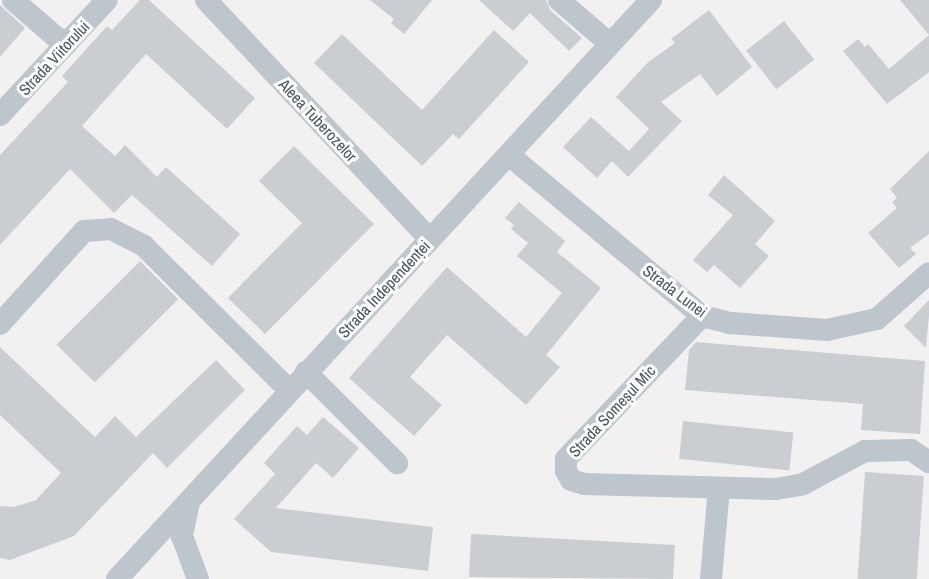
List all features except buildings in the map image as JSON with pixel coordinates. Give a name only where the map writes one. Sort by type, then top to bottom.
[{"type":"street","points":[[13,0],[65,45]]},
{"type":"street","name":"Strada Viitorului","points":[[0,115],[107,0]]},
{"type":"street","name":"Aleea Tuberozelor","points":[[206,0],[430,239]]},
{"type":"street","points":[[559,0],[610,44]]},
{"type":"street","name":"Strada Independenței","points":[[117,579],[188,506],[289,390],[651,0]]},
{"type":"street","name":"Strada Lunei","points":[[509,155],[702,316],[784,329],[827,330],[877,319],[929,273]]},
{"type":"street","points":[[0,324],[84,231],[111,229],[144,246],[289,390]]},
{"type":"street","name":"Strada Someșul Mic","points":[[702,316],[566,459],[566,471],[571,480],[584,484],[719,488]]},
{"type":"street","points":[[306,372],[397,463]]},
{"type":"street","points":[[711,579],[719,488],[777,489],[803,484],[865,451],[911,450],[926,459]]},
{"type":"street","points":[[188,506],[182,536],[198,579]]}]
